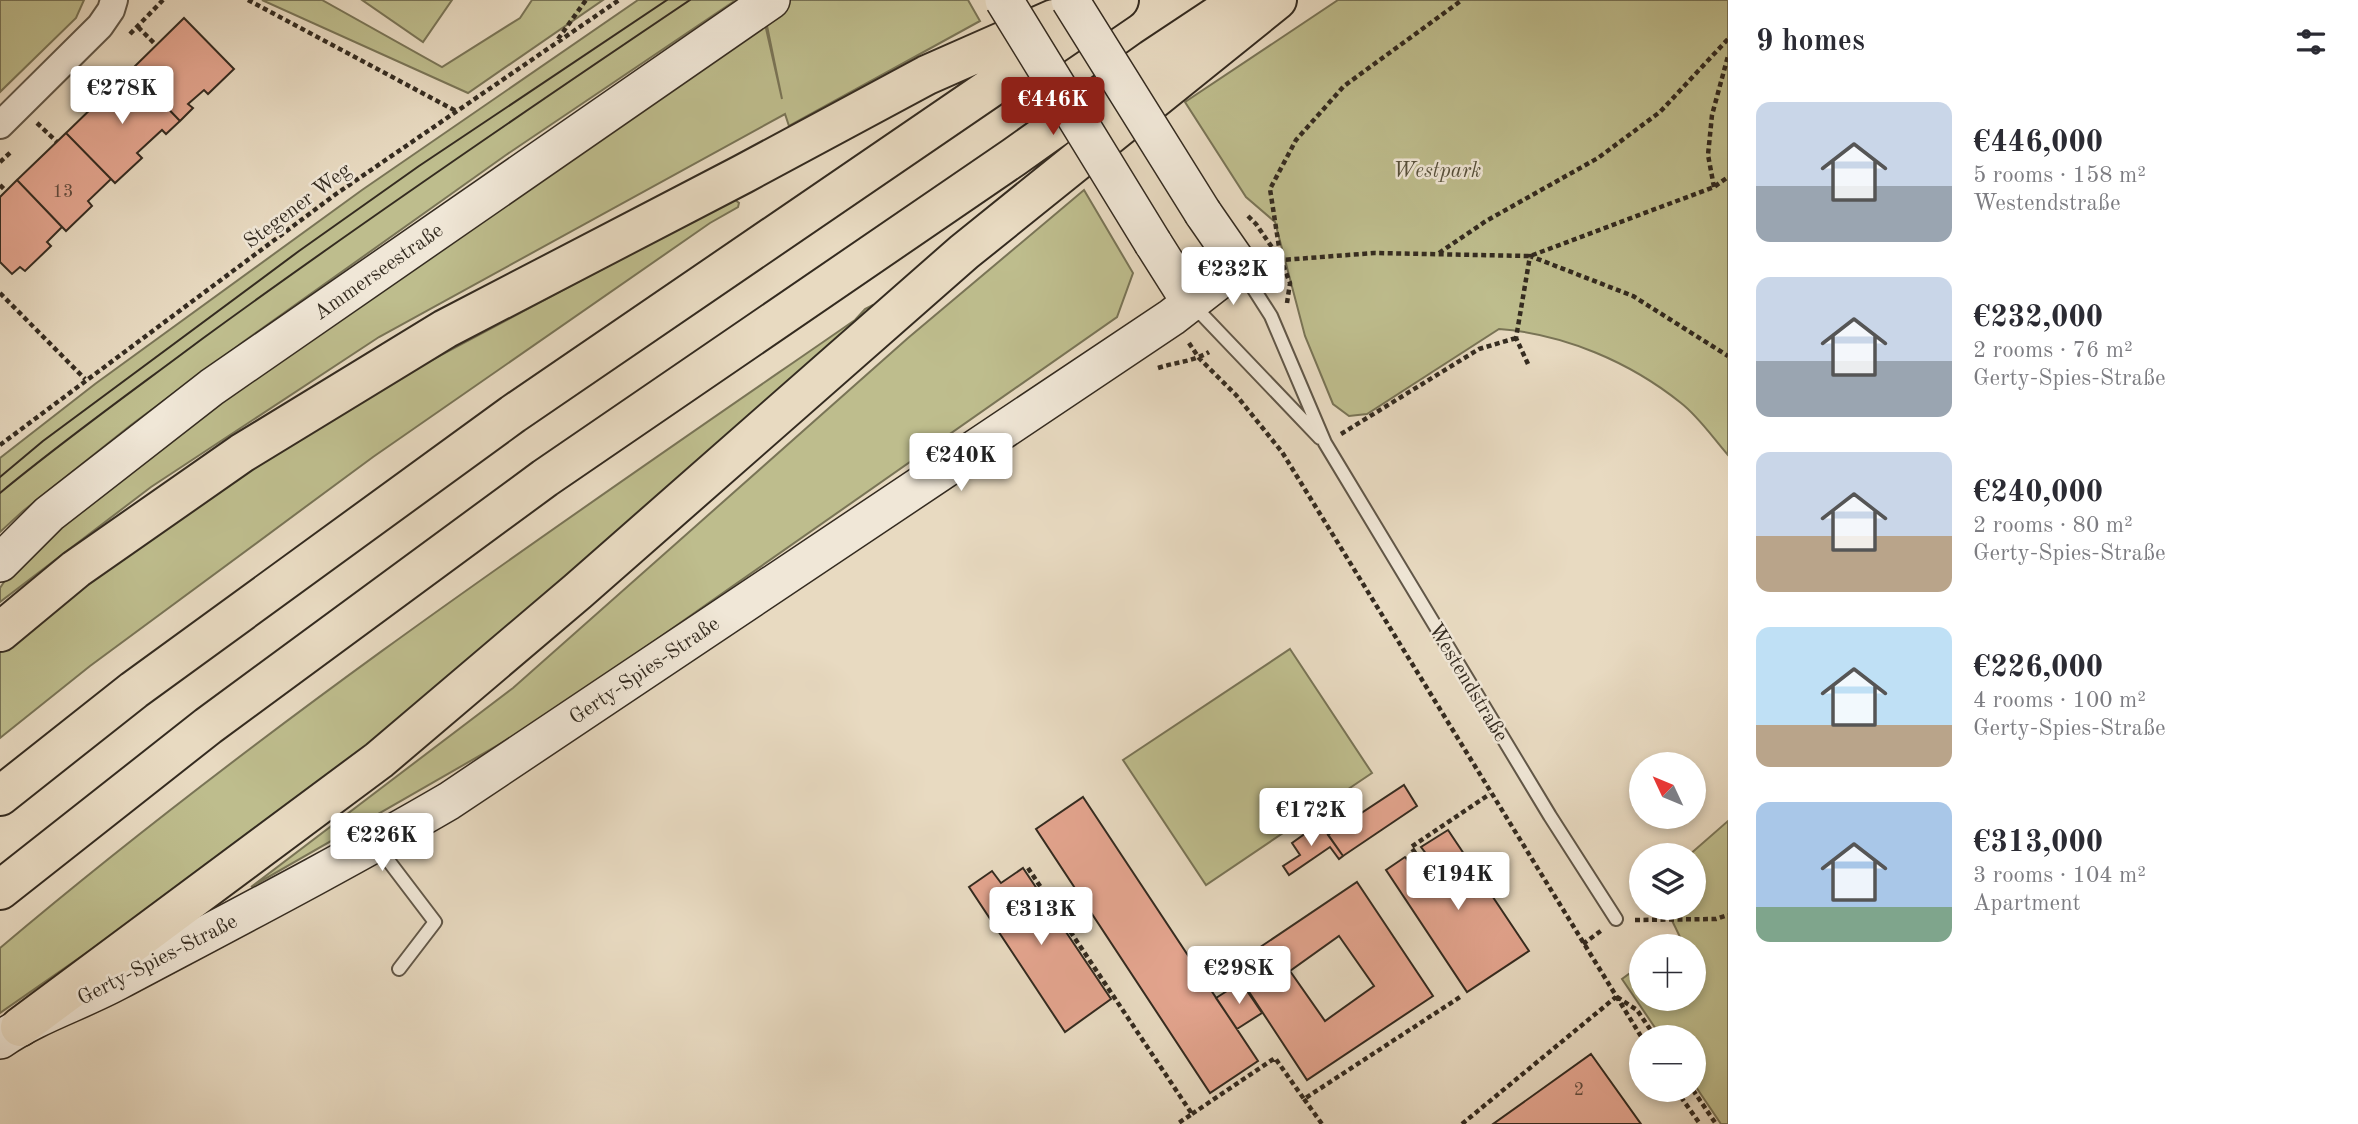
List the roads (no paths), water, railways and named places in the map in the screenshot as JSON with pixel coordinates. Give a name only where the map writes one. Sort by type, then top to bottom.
[{"type":"highway","points":[[0,632],[76,569],[242,453],[445,329],[927,75],[1097,0]]},
{"type":"highway","points":[[0,796],[145,681],[513,414],[1119,0]]},
{"type":"highway","points":[[0,890],[208,726],[545,478],[1241,0]]},
{"type":"highway","points":[[10,1033],[379,760],[578,591],[964,252],[1277,0]]},
{"type":"main road","name":"Ammerseestraße","points":[[0,563],[49,514],[212,387],[771,0]]},
{"type":"main road","name":"Westendstraße","points":[[1004,0],[1191,303]]},
{"type":"main road","name":"Westendstraße","points":[[1070,0],[1203,213],[1239,265]]},
{"type":"main road","name":"Gerty-Spies-Straße","points":[[10,1033],[105,989],[376,844],[449,801],[1160,325],[1239,265]]},
{"type":"street","points":[[0,125],[100,26],[114,0]]},
{"type":"lane","name":"Westendstraße","points":[[1239,265],[1271,316],[1325,443],[1549,816],[1616,919]]},
{"type":"lane","name":"Westendstraße","points":[[1191,303],[1325,443]]},
{"type":"lane","points":[[376,844],[435,922],[399,969]]},
{"type":"tram line","points":[[0,477],[43,441],[299,251],[419,166],[667,0]]},
{"type":"tram line","points":[[0,493],[49,453],[262,295],[444,167],[690,0]]},
{"type":"park label","name":"Westpark","points":[[1437,170]]}]
